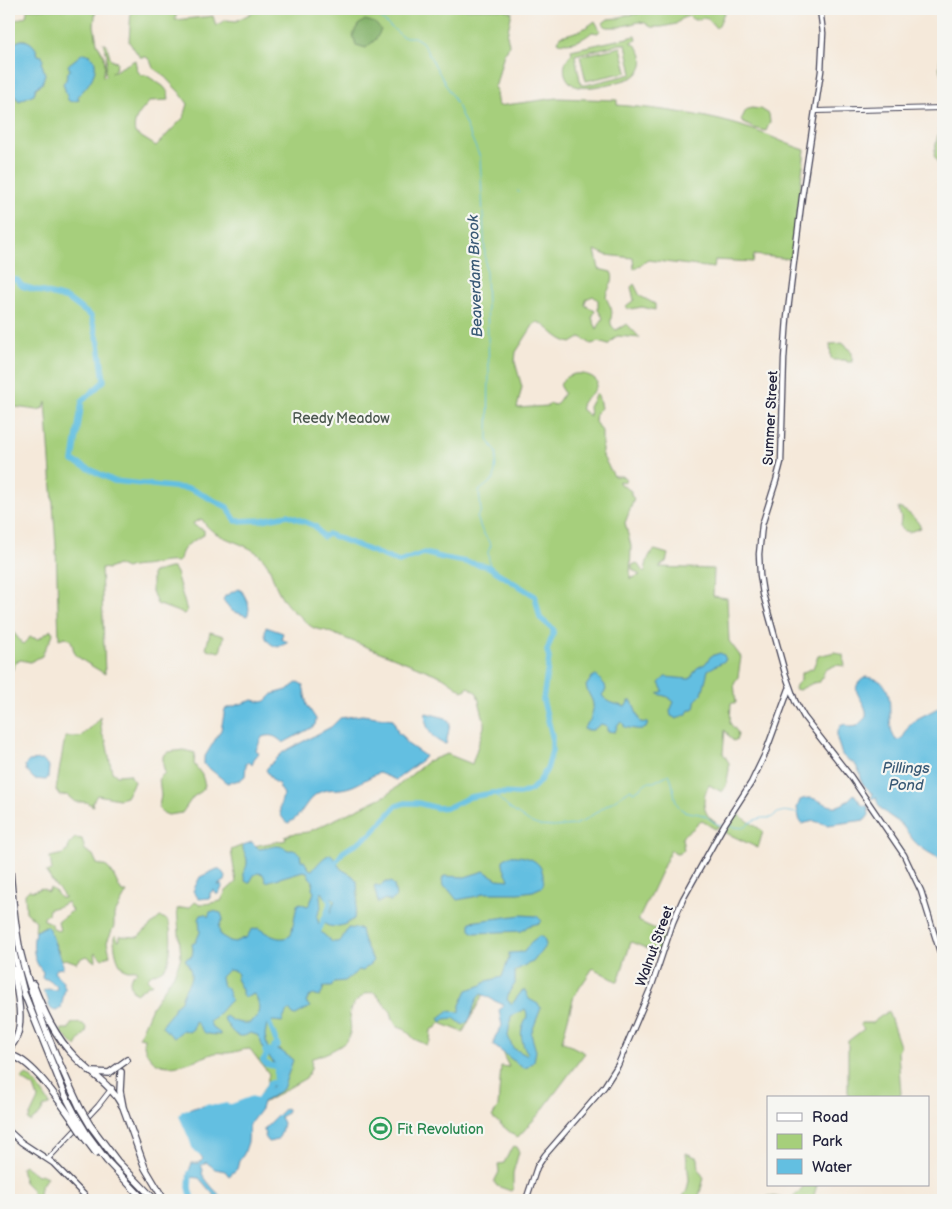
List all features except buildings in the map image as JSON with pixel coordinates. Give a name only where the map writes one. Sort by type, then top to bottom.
[{"type":"highway","points":[[9,860],[20,951],[32,992],[66,1078],[90,1125],[114,1156],[155,1200]]},
{"type":"highway","points":[[9,936],[19,1001],[17,1038],[9,1048]]},
{"type":"highway","points":[[9,936],[24,993],[74,1117],[85,1136],[144,1200]]},
{"type":"highway","points":[[20,951],[38,996],[56,1033],[65,1046],[87,1068],[112,1088],[123,1107]]},
{"type":"highway","points":[[9,1055],[19,1059],[37,1075],[74,1117]]},
{"type":"highway","points":[[87,1068],[97,1073],[108,1073],[127,1060]]},
{"type":"highway","points":[[122,1072],[120,1090],[123,1107],[145,1168],[164,1200]]},
{"type":"main road","name":"Summer Street","points":[[820,9],[823,48],[787,318],[781,462],[762,520],[759,570],[762,591],[790,688],[804,717],[846,770],[904,855],[923,898],[943,962]]},
{"type":"main road","name":"Walnut Street","points":[[526,1200],[537,1168],[545,1155],[604,1087],[618,1065],[652,985],[673,922],[683,899],[724,825],[751,783],[765,754],[790,688]]},
{"type":"main road","points":[[9,1131],[22,1142],[48,1158],[89,1200]]},
{"type":"street","points":[[816,110],[943,108]]},
{"type":"street","points":[[48,1158],[98,1106],[112,1088]]},
{"type":"green space","name":"Reedy Meadow","points":[[27,9],[96,9],[94,25],[97,43],[104,56],[103,77],[107,75],[105,73],[107,55],[103,42],[107,46],[111,60],[117,62],[116,68],[111,73],[135,60],[137,70],[141,75],[146,75],[163,86],[168,92],[169,100],[150,101],[138,116],[134,128],[135,133],[156,146],[184,117],[188,104],[162,74],[153,68],[150,60],[146,57],[140,57],[129,42],[131,9],[178,9],[175,20],[213,16],[216,26],[226,20],[236,21],[257,10],[268,11],[271,9],[502,9],[512,12],[507,35],[509,44],[504,53],[496,85],[494,86],[498,93],[496,94],[498,106],[557,98],[617,100],[617,105],[721,120],[754,130],[805,150],[791,259],[754,255],[753,262],[715,260],[714,268],[648,260],[634,269],[633,258],[606,255],[595,250],[599,269],[611,272],[613,278],[606,296],[612,311],[611,325],[616,330],[627,324],[640,338],[617,336],[608,345],[599,342],[591,344],[581,337],[571,343],[561,339],[538,322],[534,324],[516,352],[515,362],[522,387],[517,408],[556,405],[564,393],[560,387],[562,382],[570,375],[588,375],[597,381],[593,392],[581,405],[582,410],[590,416],[589,407],[596,394],[598,395],[601,408],[596,413],[595,422],[602,431],[602,455],[614,476],[626,478],[625,482],[619,481],[619,483],[631,491],[634,499],[625,523],[631,546],[630,579],[640,575],[632,569],[632,565],[637,563],[645,572],[649,556],[655,550],[668,554],[666,562],[659,567],[714,569],[713,596],[727,598],[729,641],[741,657],[738,677],[734,683],[736,703],[731,703],[730,723],[738,733],[736,740],[733,741],[725,730],[723,753],[729,763],[726,786],[722,792],[709,785],[704,798],[704,807],[708,815],[719,827],[715,829],[702,821],[683,836],[684,850],[678,854],[671,850],[638,921],[664,933],[658,953],[631,942],[618,982],[593,968],[574,996],[562,1041],[585,1053],[540,1113],[517,1138],[492,1117],[498,1107],[501,1066],[509,1067],[504,1057],[506,1009],[501,999],[483,995],[463,1032],[440,1023],[431,1030],[430,1041],[427,1045],[414,1039],[406,1030],[398,1027],[391,1012],[375,993],[366,994],[354,1003],[351,1009],[351,1029],[346,1041],[320,1056],[312,1058],[311,1069],[306,1078],[261,1104],[279,1090],[285,1082],[289,1057],[280,1050],[268,1050],[262,1043],[267,1055],[274,1063],[277,1073],[267,1093],[258,1102],[261,1098],[259,1096],[266,1086],[269,1074],[250,1049],[230,1053],[215,1053],[180,1065],[171,1066],[155,1062],[146,1052],[144,1038],[139,1037],[152,1007],[175,972],[181,957],[177,909],[190,907],[195,902],[200,905],[221,901],[226,891],[236,882],[231,850],[243,845],[243,848],[286,840],[285,837],[291,834],[308,832],[387,795],[428,761],[447,754],[472,764],[484,727],[484,720],[477,693],[469,687],[463,691],[443,677],[309,625],[285,602],[265,561],[258,554],[214,532],[207,527],[202,519],[193,523],[204,530],[204,535],[185,548],[178,562],[163,562],[126,569],[117,565],[108,569],[101,568],[105,674],[77,656],[71,640],[65,637],[59,639],[56,547],[46,402],[44,408],[37,410],[15,407],[9,402],[9,80],[19,101],[34,94],[36,88],[42,84],[43,79],[37,51],[26,40],[16,43],[9,56],[9,23],[26,16]],"holes":[[[593,296],[598,300],[598,310],[603,318],[597,329],[592,318],[595,311],[585,305],[586,299]]]},
{"type":"green space","points":[[728,9],[716,28],[708,19],[695,20],[689,16],[676,24],[662,27],[651,27],[639,22],[619,27],[606,27],[603,23],[608,19],[644,11]]},
{"type":"green space","points":[[937,9],[943,9],[943,76],[939,68],[941,42]]},
{"type":"green space","points":[[365,20],[375,23],[381,30],[376,39],[366,48],[356,45],[353,35],[358,25]]},
{"type":"green space","points":[[595,21],[600,30],[598,33],[592,32],[572,42],[558,42],[560,36],[579,31]]},
{"type":"green space","points":[[636,36],[637,40],[631,42],[639,49],[641,54],[641,69],[633,77],[615,83],[584,88],[575,86],[567,79],[564,71],[567,60],[572,53],[571,50]],"holes":[[[626,44],[632,74],[581,85],[575,55]]]},
{"type":"green space","points":[[621,47],[627,72],[586,81],[580,56]]},
{"type":"green space","points":[[751,108],[761,109],[769,114],[770,122],[766,131],[753,128],[742,122],[741,120],[746,110]]},
{"type":"green space","points":[[943,116],[943,181],[942,172],[934,155]]},
{"type":"green space","points":[[634,284],[640,296],[655,304],[655,310],[642,307],[626,308],[634,300],[631,287]]},
{"type":"green space","points":[[844,343],[852,353],[852,362],[833,360],[831,358],[830,344]]},
{"type":"green space","points":[[898,508],[912,516],[921,528],[909,532],[903,530],[900,526],[901,518]]},
{"type":"green space","points":[[173,568],[176,573],[187,611],[184,614],[157,604],[152,591],[152,573]]},
{"type":"green space","points":[[9,627],[23,644],[30,637],[38,639],[51,630],[53,633],[42,656],[30,662],[17,661],[9,676]]},
{"type":"green space","points":[[210,632],[224,636],[220,652],[206,649]]},
{"type":"green space","points":[[835,652],[843,655],[845,666],[836,665],[825,670],[820,682],[813,683],[799,690],[795,689],[801,680],[801,673],[813,668],[818,656]]},
{"type":"green space","points":[[100,717],[102,734],[106,741],[112,772],[117,775],[130,774],[134,782],[126,797],[119,799],[97,795],[92,803],[93,806],[86,802],[75,802],[67,795],[60,796],[56,790],[65,737],[80,737]]},
{"type":"green space","points":[[184,750],[195,753],[194,764],[202,775],[205,785],[202,791],[193,797],[182,813],[168,815],[161,812],[159,806],[161,796],[159,778],[165,773],[163,756],[168,752]]},
{"type":"green space","points":[[736,813],[763,831],[758,848],[724,832]]},
{"type":"green space","points":[[75,838],[82,839],[85,850],[93,855],[97,864],[108,868],[122,892],[127,892],[114,915],[114,926],[107,942],[110,955],[102,959],[95,952],[95,962],[87,956],[80,959],[77,963],[66,959],[62,960],[49,929],[45,926],[35,932],[36,921],[26,912],[25,894],[29,890],[33,891],[42,888],[48,892],[50,888],[60,898],[64,898],[46,872],[52,871],[50,857],[63,854],[68,850],[69,844]],"holes":[[[67,902],[72,911],[58,921],[60,931],[55,930],[50,923],[44,920],[44,916],[48,914],[49,909]]]},
{"type":"green space","points":[[160,917],[167,921],[170,928],[168,962],[162,970],[147,979],[151,985],[148,985],[136,994],[131,988],[130,980],[137,970],[126,970],[119,963],[114,937],[116,935],[118,941],[120,936],[138,937]]},
{"type":"green space","points":[[888,1011],[900,1046],[898,1052],[901,1094],[900,1096],[848,1096],[848,1041],[864,1029],[861,1023],[872,1023]]},
{"type":"green space","points":[[71,1024],[83,1024],[87,1028],[76,1047],[61,1032],[62,1029],[69,1029]]},
{"type":"green space","points":[[27,1075],[36,1083],[50,1104],[44,1107],[40,1114],[30,1122],[28,1120],[38,1099],[34,1087],[21,1079]]},
{"type":"green space","points":[[514,1146],[519,1152],[513,1173],[513,1189],[511,1191],[497,1186],[494,1182],[499,1172],[498,1164],[504,1163]]},
{"type":"green space","points":[[686,1153],[698,1158],[699,1170],[704,1178],[698,1200],[681,1200],[687,1190],[689,1180]]},
{"type":"green space","points":[[24,1165],[37,1175],[41,1174],[47,1177],[40,1188],[38,1200],[33,1200],[32,1190],[24,1182],[21,1167]]},
{"type":"green space","points":[[803,1186],[817,1186],[814,1200],[763,1200],[769,1196],[788,1198],[800,1191]]},
{"type":"water","points":[[21,40],[32,44],[38,55],[42,56],[45,74],[42,84],[36,87],[34,94],[19,101],[9,80],[9,56],[12,44]]},
{"type":"water","points":[[83,53],[88,54],[94,59],[94,74],[89,84],[78,96],[79,100],[71,102],[68,100],[63,83],[70,70],[68,65]]},
{"type":"water","points":[[238,589],[242,591],[248,603],[247,616],[232,611],[223,600],[225,596]]},
{"type":"water","points":[[266,627],[283,633],[281,639],[288,642],[278,647],[271,644],[266,637]]},
{"type":"water","points":[[720,653],[724,655],[726,660],[708,670],[702,694],[695,701],[695,708],[677,719],[671,716],[670,711],[674,702],[668,697],[658,694],[663,691],[659,683],[665,677],[690,679],[697,668],[705,664],[711,656]]},
{"type":"water","points":[[596,675],[605,685],[606,690],[602,695],[610,702],[625,707],[629,701],[632,701],[640,722],[648,723],[646,728],[624,727],[624,724],[621,722],[618,724],[615,732],[607,731],[607,726],[601,724],[593,730],[584,730],[593,711],[592,700],[586,686],[592,677]]},
{"type":"water","name":"Pillings Pond","points":[[866,677],[878,680],[885,685],[890,702],[890,723],[896,740],[904,736],[911,723],[943,704],[943,860],[927,852],[917,844],[902,825],[882,810],[876,797],[871,799],[873,794],[862,783],[860,773],[855,764],[842,755],[837,739],[840,726],[845,724],[850,727],[857,726],[866,717],[866,711],[857,691],[857,686]]},
{"type":"water","points":[[298,682],[303,685],[307,705],[316,719],[315,725],[283,743],[273,736],[262,737],[256,750],[259,753],[252,765],[249,762],[246,764],[245,776],[240,780],[227,783],[204,764],[204,758],[221,730],[225,709],[253,700],[266,701],[273,694],[287,690]]},
{"type":"water","points":[[426,713],[446,718],[450,724],[446,744],[437,740],[430,732],[426,723]]},
{"type":"water","points":[[362,715],[393,719],[398,733],[403,736],[406,743],[425,756],[423,759],[396,780],[379,773],[350,787],[326,790],[319,793],[311,798],[296,818],[288,823],[280,813],[280,805],[284,794],[279,784],[274,782],[266,770],[268,767],[283,752],[331,727],[340,718]]},
{"type":"water","points":[[42,760],[49,766],[48,778],[46,780],[34,779],[26,770],[25,765],[29,761]]},
{"type":"water","points":[[854,794],[862,805],[868,806],[869,815],[865,820],[828,825],[814,821],[801,824],[797,808],[800,800],[815,799],[832,806],[838,806]]},
{"type":"water","points":[[252,842],[259,849],[281,846],[288,850],[296,850],[300,854],[301,860],[312,870],[331,854],[341,869],[353,876],[357,881],[358,897],[354,919],[348,923],[333,927],[326,925],[324,916],[330,913],[335,900],[333,898],[326,898],[322,892],[320,896],[321,907],[317,917],[321,932],[332,942],[337,942],[341,940],[348,928],[361,929],[364,942],[373,961],[363,971],[359,970],[345,981],[334,982],[331,987],[324,987],[320,997],[313,995],[309,997],[306,1002],[310,1007],[294,1016],[289,1010],[282,1022],[273,1021],[267,1023],[265,1035],[268,1050],[280,1050],[293,1060],[283,1089],[263,1102],[261,1109],[249,1125],[248,1142],[237,1169],[229,1176],[225,1171],[215,1169],[206,1162],[201,1166],[202,1174],[226,1200],[218,1200],[199,1178],[187,1176],[192,1163],[199,1163],[203,1159],[192,1142],[182,1116],[187,1111],[200,1106],[220,1109],[255,1099],[258,1102],[262,1099],[262,1095],[272,1087],[277,1067],[263,1049],[260,1039],[257,1035],[250,1033],[245,1036],[237,1035],[223,1018],[226,1016],[237,1022],[250,1023],[256,1019],[259,1006],[254,994],[244,998],[236,979],[238,974],[235,971],[228,970],[221,977],[223,987],[227,988],[231,1000],[209,1021],[220,1035],[206,1033],[195,1021],[193,1029],[189,1032],[183,1030],[174,1038],[162,1027],[175,1006],[181,1001],[190,981],[191,972],[185,959],[192,956],[192,944],[196,942],[200,932],[199,919],[201,915],[205,914],[208,917],[210,912],[213,911],[221,913],[223,919],[219,926],[220,935],[230,941],[235,942],[247,937],[251,930],[258,928],[274,937],[283,938],[291,935],[297,905],[300,903],[307,906],[310,904],[314,892],[312,889],[313,881],[307,872],[303,871],[266,882],[263,874],[258,873],[254,875],[250,882],[246,882],[244,873],[247,861],[243,845]]},
{"type":"water","points":[[509,856],[526,857],[539,865],[544,881],[542,887],[533,891],[519,893],[483,893],[478,896],[457,900],[443,886],[442,880],[444,876],[465,877],[484,871],[497,879],[509,880],[504,869],[503,860]]},
{"type":"water","points":[[220,869],[226,877],[225,881],[218,885],[223,885],[219,894],[216,894],[214,890],[210,893],[210,898],[199,899],[193,891],[200,877]]},
{"type":"water","points":[[386,882],[391,882],[394,885],[396,896],[392,901],[385,899],[378,903],[374,886],[380,886]]},
{"type":"water","points":[[521,915],[537,916],[542,921],[528,926],[522,931],[474,933],[470,930],[470,922]]},
{"type":"water","points":[[46,926],[49,929],[63,965],[63,968],[56,969],[54,972],[63,982],[65,988],[61,1008],[56,1011],[50,1008],[43,991],[47,989],[56,990],[57,987],[50,980],[42,978],[43,972],[34,954],[35,932]]},
{"type":"water","points":[[539,936],[544,938],[546,945],[533,962],[515,971],[515,984],[509,992],[507,1000],[512,1004],[522,991],[525,990],[529,999],[541,1008],[531,1034],[536,1051],[534,1061],[528,1067],[523,1068],[493,1045],[495,1037],[502,1026],[499,1010],[503,1007],[503,1004],[481,994],[467,1023],[463,1025],[454,1018],[445,1019],[441,1022],[439,1018],[448,1011],[460,1012],[460,1005],[467,990],[502,977],[509,953],[524,952],[531,942]],"holes":[[[525,1009],[527,1017],[521,1035],[523,1045],[528,1053],[526,1055],[513,1048],[508,1036],[511,1016]]]},
{"type":"water","points":[[285,1108],[287,1113],[280,1117],[283,1123],[280,1136],[276,1140],[269,1142],[265,1137],[264,1129]]},
{"type":"waterway","name":"Beaverdam Brook","points":[[378,9],[380,18],[403,37],[414,37],[422,42],[456,103],[480,157],[489,370],[488,440],[497,453],[494,479],[479,491],[481,511],[477,517],[482,531],[491,545],[488,552],[490,568]]},
{"type":"waterway","points":[[9,279],[17,280],[22,286],[68,299],[91,316],[99,344],[104,381],[82,401],[73,461],[114,481],[191,489],[227,507],[236,521],[262,520],[288,515],[315,526],[323,537],[328,534],[399,562],[424,553],[487,566],[535,596],[540,618],[553,629],[547,651],[549,658],[543,700],[552,736],[552,751],[547,769],[539,782],[531,790],[520,794],[493,793],[470,797],[449,807],[437,808],[418,803],[405,803],[396,806],[371,834],[343,852],[333,866]]},
{"type":"waterway","points":[[493,793],[509,808],[529,822],[540,826],[554,827],[573,825],[582,822],[631,789],[633,792],[647,782],[654,782],[669,774],[677,805],[680,808],[684,811],[703,815],[721,825]]},
{"type":"waterway","points":[[727,826],[743,828],[756,820],[771,818],[785,811],[800,813]]},
{"type":"waterway","points":[[317,934],[330,903],[327,892]]},
{"type":"waterway","points":[[206,1107],[231,1107],[252,1099],[258,1101],[265,1093],[269,1084],[276,1081],[277,1067],[266,1064],[263,1060],[267,1055],[265,1051],[268,1053],[269,1050],[272,1051],[274,1047],[278,1046],[267,1017]]},
{"type":"waterway","points":[[188,1112],[182,1116],[195,1148],[202,1153]]},
{"type":"waterway","points":[[191,1172],[189,1187],[192,1200]]},
{"type":"place","name":"Fit Revolution","points":[[381,1129]]}]
